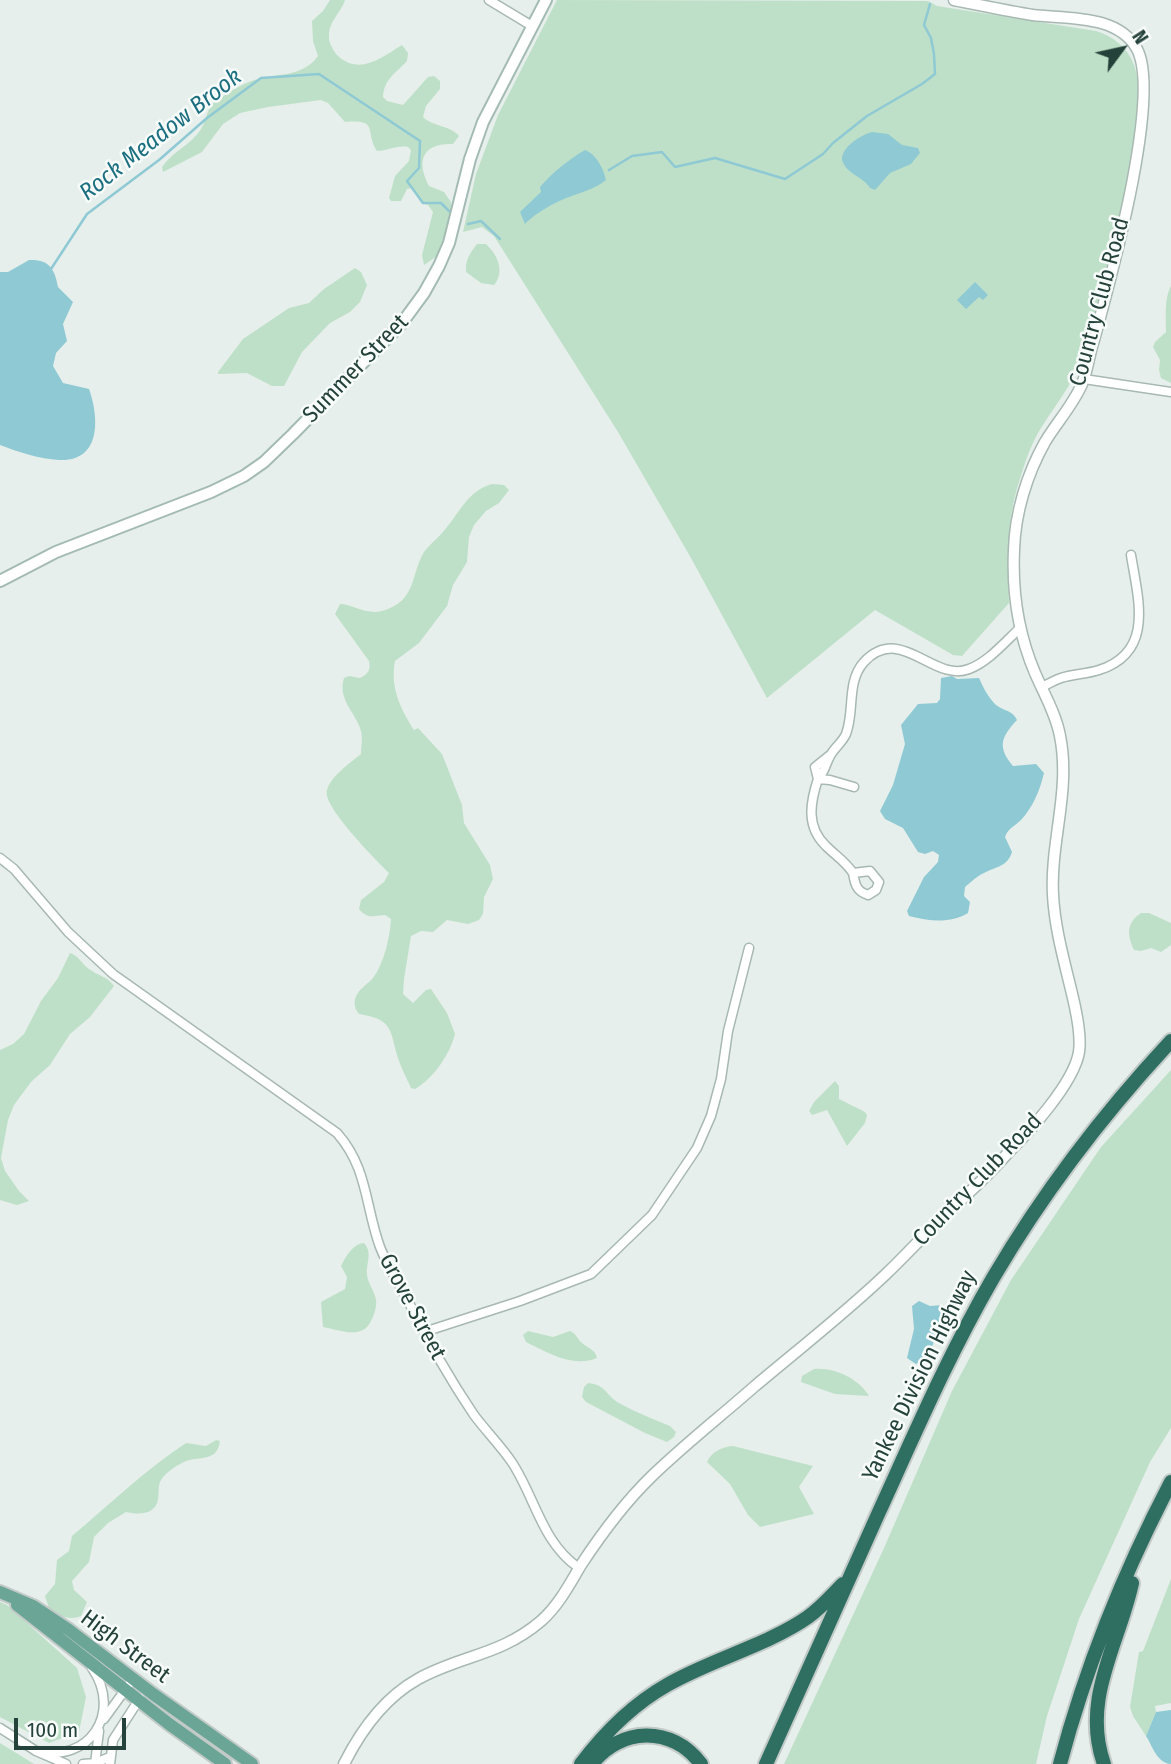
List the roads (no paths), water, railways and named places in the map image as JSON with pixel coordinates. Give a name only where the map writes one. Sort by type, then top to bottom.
[{"type":"highway","name":"Yankee Division Highway","points":[[766,1764],[947,1363],[1000,1267],[1077,1153],[1171,1041]]},
{"type":"highway","points":[[1060,1764],[1098,1645],[1140,1545],[1171,1482]]},
{"type":"highway","points":[[1104,1764],[1097,1737],[1097,1706],[1112,1644],[1131,1588],[1140,1545]]},
{"type":"highway","points":[[580,1764],[610,1729],[642,1701],[680,1678],[803,1620],[819,1608],[851,1575]]},
{"type":"highway","points":[[592,1764],[605,1749],[619,1741],[648,1735],[679,1743],[701,1764]]},
{"type":"main road","name":"Summer Street","points":[[0,582],[56,552],[211,492],[243,476],[264,462],[402,323],[424,293],[449,243],[470,159],[483,122],[546,0]]},
{"type":"main road","name":"High Street","points":[[2,1593],[138,1701],[225,1764]]},
{"type":"main road","name":"High Street","points":[[2,1593],[33,1606],[51,1618],[252,1764]]},
{"type":"street","points":[[489,0],[532,26]]},
{"type":"street","name":"Country Club Road","points":[[579,1568],[619,1511],[640,1487],[883,1277],[1010,1152],[1068,1079],[1080,1049],[1078,1024],[1055,920],[1053,891],[1054,859],[1064,784],[1059,731],[1019,629],[1014,547],[1019,511],[1030,475],[1043,445],[1084,379],[1109,290],[1140,140],[1144,76],[1139,53],[1131,41],[1119,31],[1100,23],[1028,14],[954,0]]},
{"type":"street","points":[[1084,379],[1171,392]]},
{"type":"street","points":[[1042,687],[1061,678],[1109,666],[1129,650],[1137,635],[1140,616],[1131,555]]},
{"type":"street","points":[[853,873],[822,843],[813,827],[811,800],[830,755],[845,735],[856,675],[865,661],[895,648],[914,653],[944,669],[968,670],[982,662],[1019,629]]},
{"type":"street","points":[[818,779],[854,786]]},
{"type":"street","name":"Grove Street","points":[[0,858],[14,869],[68,932],[113,974],[343,1139],[355,1157],[363,1177],[380,1247],[424,1332],[476,1417],[511,1460],[548,1534],[565,1557],[579,1568]]},
{"type":"street","points":[[424,1332],[520,1301],[591,1274],[652,1214],[698,1148],[712,1116],[728,1031],[749,948]]},
{"type":"street","points":[[344,1764],[363,1730],[404,1690],[423,1677],[494,1651],[517,1639],[547,1616],[579,1568]]},
{"type":"street","points":[[79,1654],[102,1685],[104,1705],[95,1764]]},
{"type":"street","points":[[36,1751],[52,1755],[68,1753],[86,1742],[133,1679]]},
{"type":"street","points":[[83,1764],[110,1761],[111,1745],[119,1729],[146,1689]]},
{"type":"street","points":[[0,1728],[50,1759],[66,1764]]},
{"type":"water","points":[[872,132],[888,134],[902,145],[918,148],[920,153],[911,164],[890,173],[875,190],[848,169],[842,160],[852,143]]},
{"type":"water","points":[[585,150],[599,162],[606,180],[551,205],[525,224],[520,212],[541,192],[540,187],[550,176]]},
{"type":"water","points":[[29,260],[42,261],[50,266],[58,287],[73,302],[63,324],[67,341],[56,353],[53,366],[63,383],[89,389],[95,424],[90,446],[83,454],[73,459],[44,458],[0,445],[0,272],[8,272]]},
{"type":"water","points":[[975,282],[988,295],[983,300],[979,297],[966,309],[957,300]]},
{"type":"water","points":[[952,676],[957,679],[979,678],[994,703],[1017,720],[1004,737],[1003,748],[1008,759],[1013,766],[1036,764],[1044,773],[1029,810],[1005,837],[1012,852],[1007,861],[965,887],[964,896],[970,902],[968,913],[954,919],[932,920],[909,916],[907,911],[924,877],[938,862],[939,855],[933,851],[925,854],[918,852],[903,828],[885,819],[880,811],[893,785],[905,744],[901,725],[918,704],[937,703],[940,699],[941,678]]},
{"type":"water","points":[[919,1301],[930,1306],[943,1305],[948,1315],[934,1341],[928,1360],[916,1364],[907,1358],[914,1329],[912,1306]]},
{"type":"water","points":[[1171,1710],[1171,1764],[1159,1758],[1146,1736],[1156,1712]]},
{"type":"waterway","name":"Rock Meadow Brook","points":[[609,170],[632,156],[662,152],[675,167],[715,158],[785,179],[823,154],[867,116],[935,74],[931,38],[924,25],[930,4]]},
{"type":"waterway","name":"Rock Meadow Brook","points":[[51,269],[87,214],[261,78],[319,74],[420,141],[419,168],[407,181],[423,203],[441,203],[449,211]]},
{"type":"waterway","name":"Rock Meadow Brook","points":[[468,224],[481,221],[500,239]]}]
